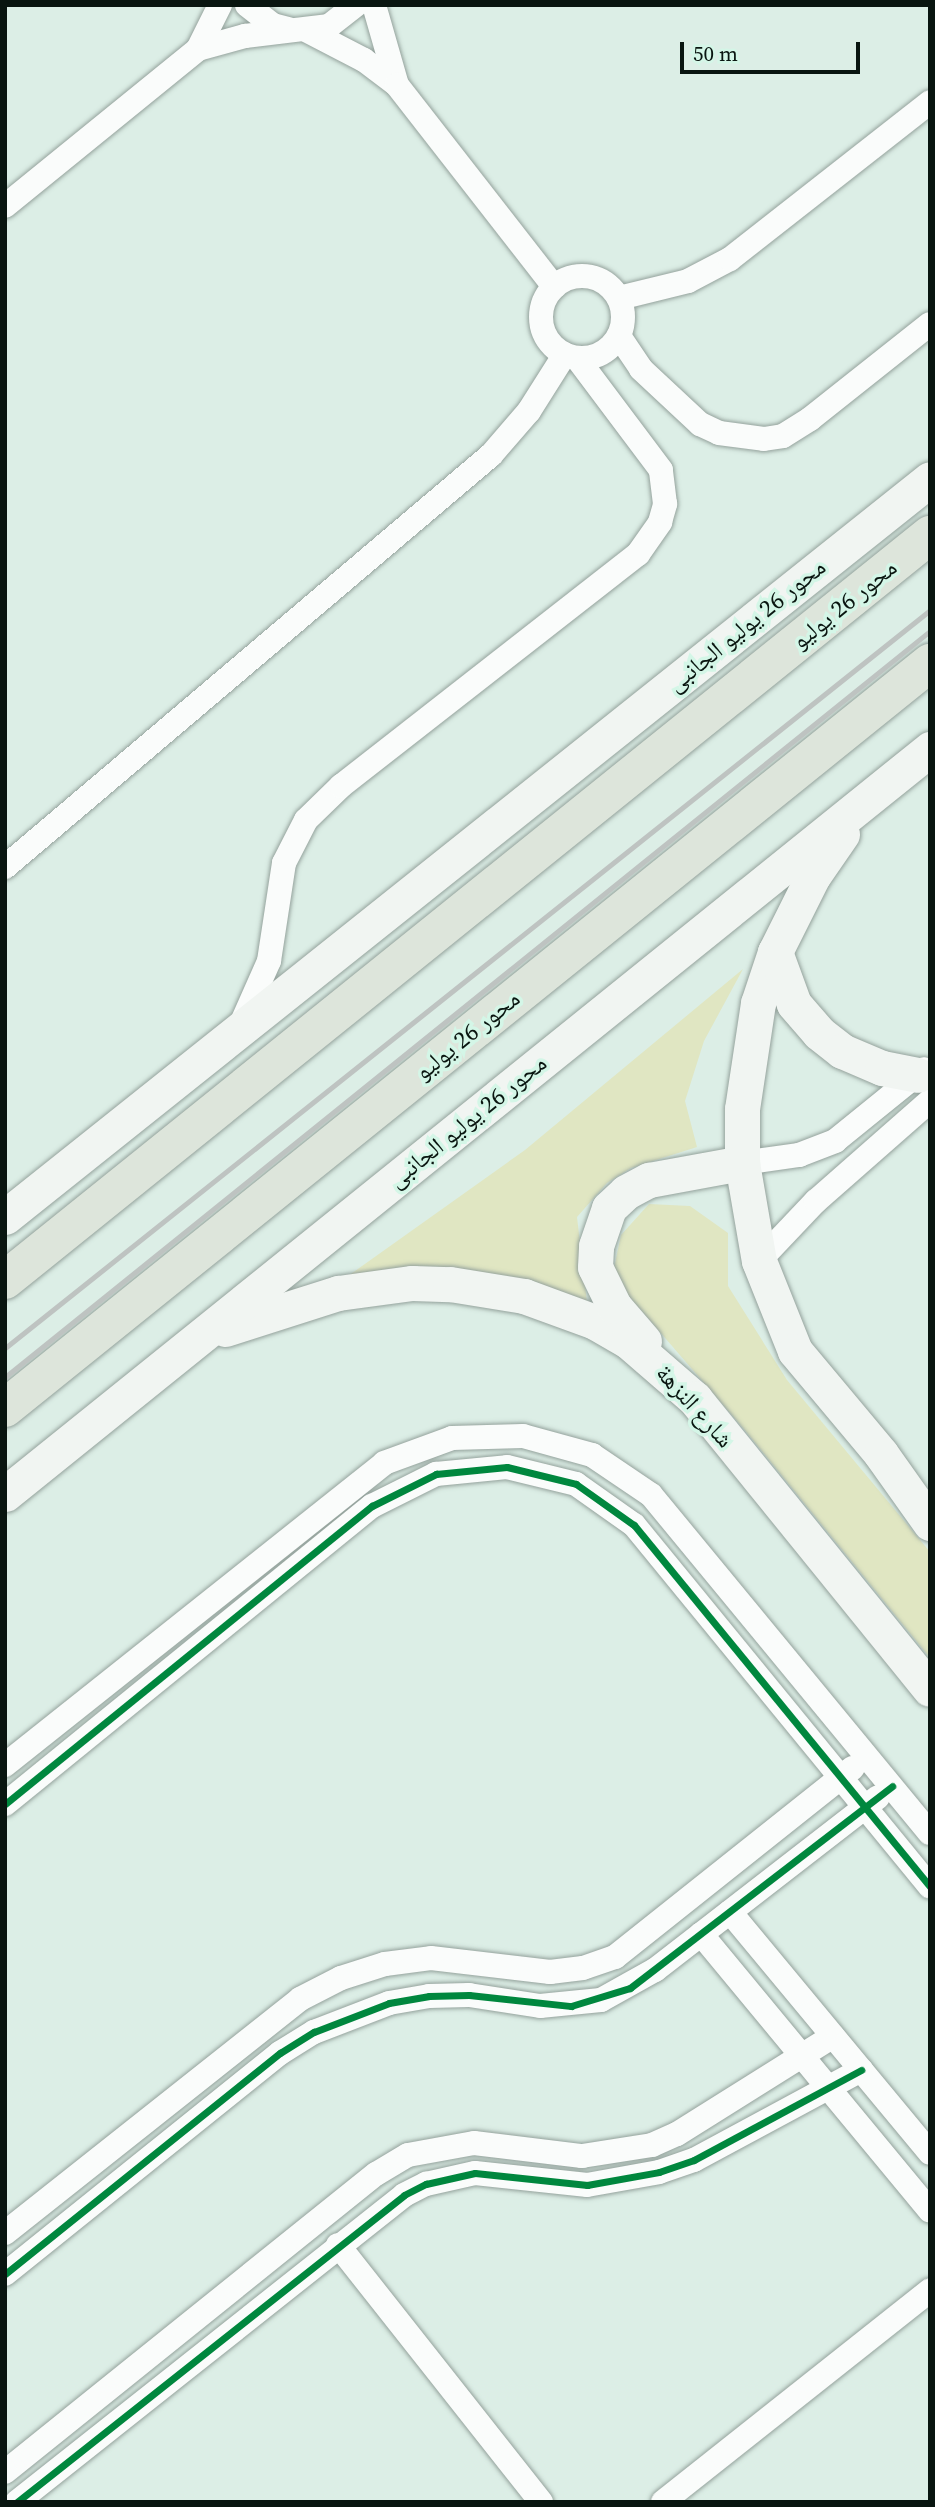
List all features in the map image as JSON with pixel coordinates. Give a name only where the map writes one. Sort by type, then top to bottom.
[{"type":"highway","name":"محور 26 يوليو","points":[[5,1280],[930,535]]},
{"type":"highway","name":"محور 26 يوليو","points":[[5,1408],[930,663]]},
{"type":"main road","name":"محور 26 يوليو الجانبى","points":[[5,1217],[930,479]]},
{"type":"main road","name":"محور 26 يوليو الجانبى","points":[[5,1494],[930,749]]},
{"type":"main road","points":[[862,805],[813,876],[775,952],[747,1056],[742,1163],[759,1261],[795,1351],[881,1454],[930,1523]]},
{"type":"main road","points":[[775,952],[794,1004],[819,1033],[842,1051],[882,1068],[926,1080]]},
{"type":"main road","points":[[673,1376],[602,1287],[596,1267],[602,1226],[609,1208],[626,1192],[649,1180],[742,1163]]},
{"type":"main road","name":"شارع النزهة","points":[[204,1336],[338,1293],[374,1286],[450,1284],[524,1296],[560,1308],[628,1341],[673,1376],[930,1689]]},
{"type":"street","points":[[198,50],[220,5]]},
{"type":"street","points":[[247,5],[274,25],[300,31],[364,60],[397,85],[554,286]]},
{"type":"street","points":[[5,206],[198,50],[245,36],[329,26],[356,5]]},
{"type":"street","points":[[374,5],[397,85]]},
{"type":"street","points":[[619,298],[688,281],[730,259],[930,102]]},
{"type":"street","points":[[5,867],[491,455],[571,356],[602,354],[619,336],[624,317],[619,298],[612,288],[590,276],[564,279],[554,286],[542,306],[542,329],[571,356],[661,470],[665,504],[660,522],[638,554],[341,786],[306,820],[284,863],[269,961],[238,1029]]},
{"type":"street","points":[[619,336],[641,369],[690,416],[719,433],[765,439],[783,436],[810,419],[930,324]]},
{"type":"street","points":[[742,1163],[799,1155],[835,1141],[926,1080]]},
{"type":"street","points":[[759,1261],[926,1080]]},
{"type":"street","points":[[5,1765],[384,1462],[452,1438],[487,1434],[558,1443],[623,1473],[676,1521],[930,1833]]},
{"type":"street","points":[[384,1462],[402,1488]]},
{"type":"street","points":[[5,1804],[372,1506],[402,1488],[436,1474],[507,1467],[553,1476],[607,1502],[634,1525],[930,1886]]},
{"type":"street","points":[[5,2233],[300,1999],[341,1978],[397,1963],[478,1961],[550,1972],[583,1968],[615,1957],[867,1756]]},
{"type":"street","points":[[5,2274],[280,2053],[314,2032],[389,2003],[429,1996],[469,1995],[540,2006],[601,2000],[630,1988],[891,1786]]},
{"type":"street","points":[[730,1912],[930,2153]]},
{"type":"street","points":[[701,1934],[930,2211]]},
{"type":"street","points":[[5,2472],[376,2174],[408,2155],[474,2143],[582,2156],[652,2145],[677,2134],[833,2036]]},
{"type":"street","points":[[17,2502],[404,2195],[426,2184],[475,2173],[587,2185],[623,2181],[694,2161],[861,2070]]},
{"type":"street","points":[[338,2245],[541,2502]]},
{"type":"street","points":[[663,2502],[930,2290]]},
{"type":"green space","points":[[743,969],[704,1041],[685,1101],[697,1147],[631,1168],[607,1183],[577,1217],[587,1302],[348,1276],[525,1150]]},
{"type":"green space","points":[[649,1204],[690,1206],[728,1233],[728,1286],[787,1380],[930,1552],[930,1658],[743,1428],[640,1309],[624,1297],[614,1268],[621,1235]]},
{"type":"railway","points":[[5,1348],[930,610]]},
{"type":"railway","points":[[5,1377],[930,631]]},
{"type":"cycle path","points":[[5,1804],[372,1506],[436,1474],[507,1467],[576,1484],[634,1525],[930,1886]]},
{"type":"cycle path","points":[[5,2274],[280,2053],[314,2032],[389,2003],[429,1996],[469,1995],[571,2006],[630,1988],[892,1786]]},
{"type":"cycle path","points":[[17,2502],[404,2195],[426,2184],[475,2173],[587,2185],[659,2172],[694,2160],[861,2070]]}]
